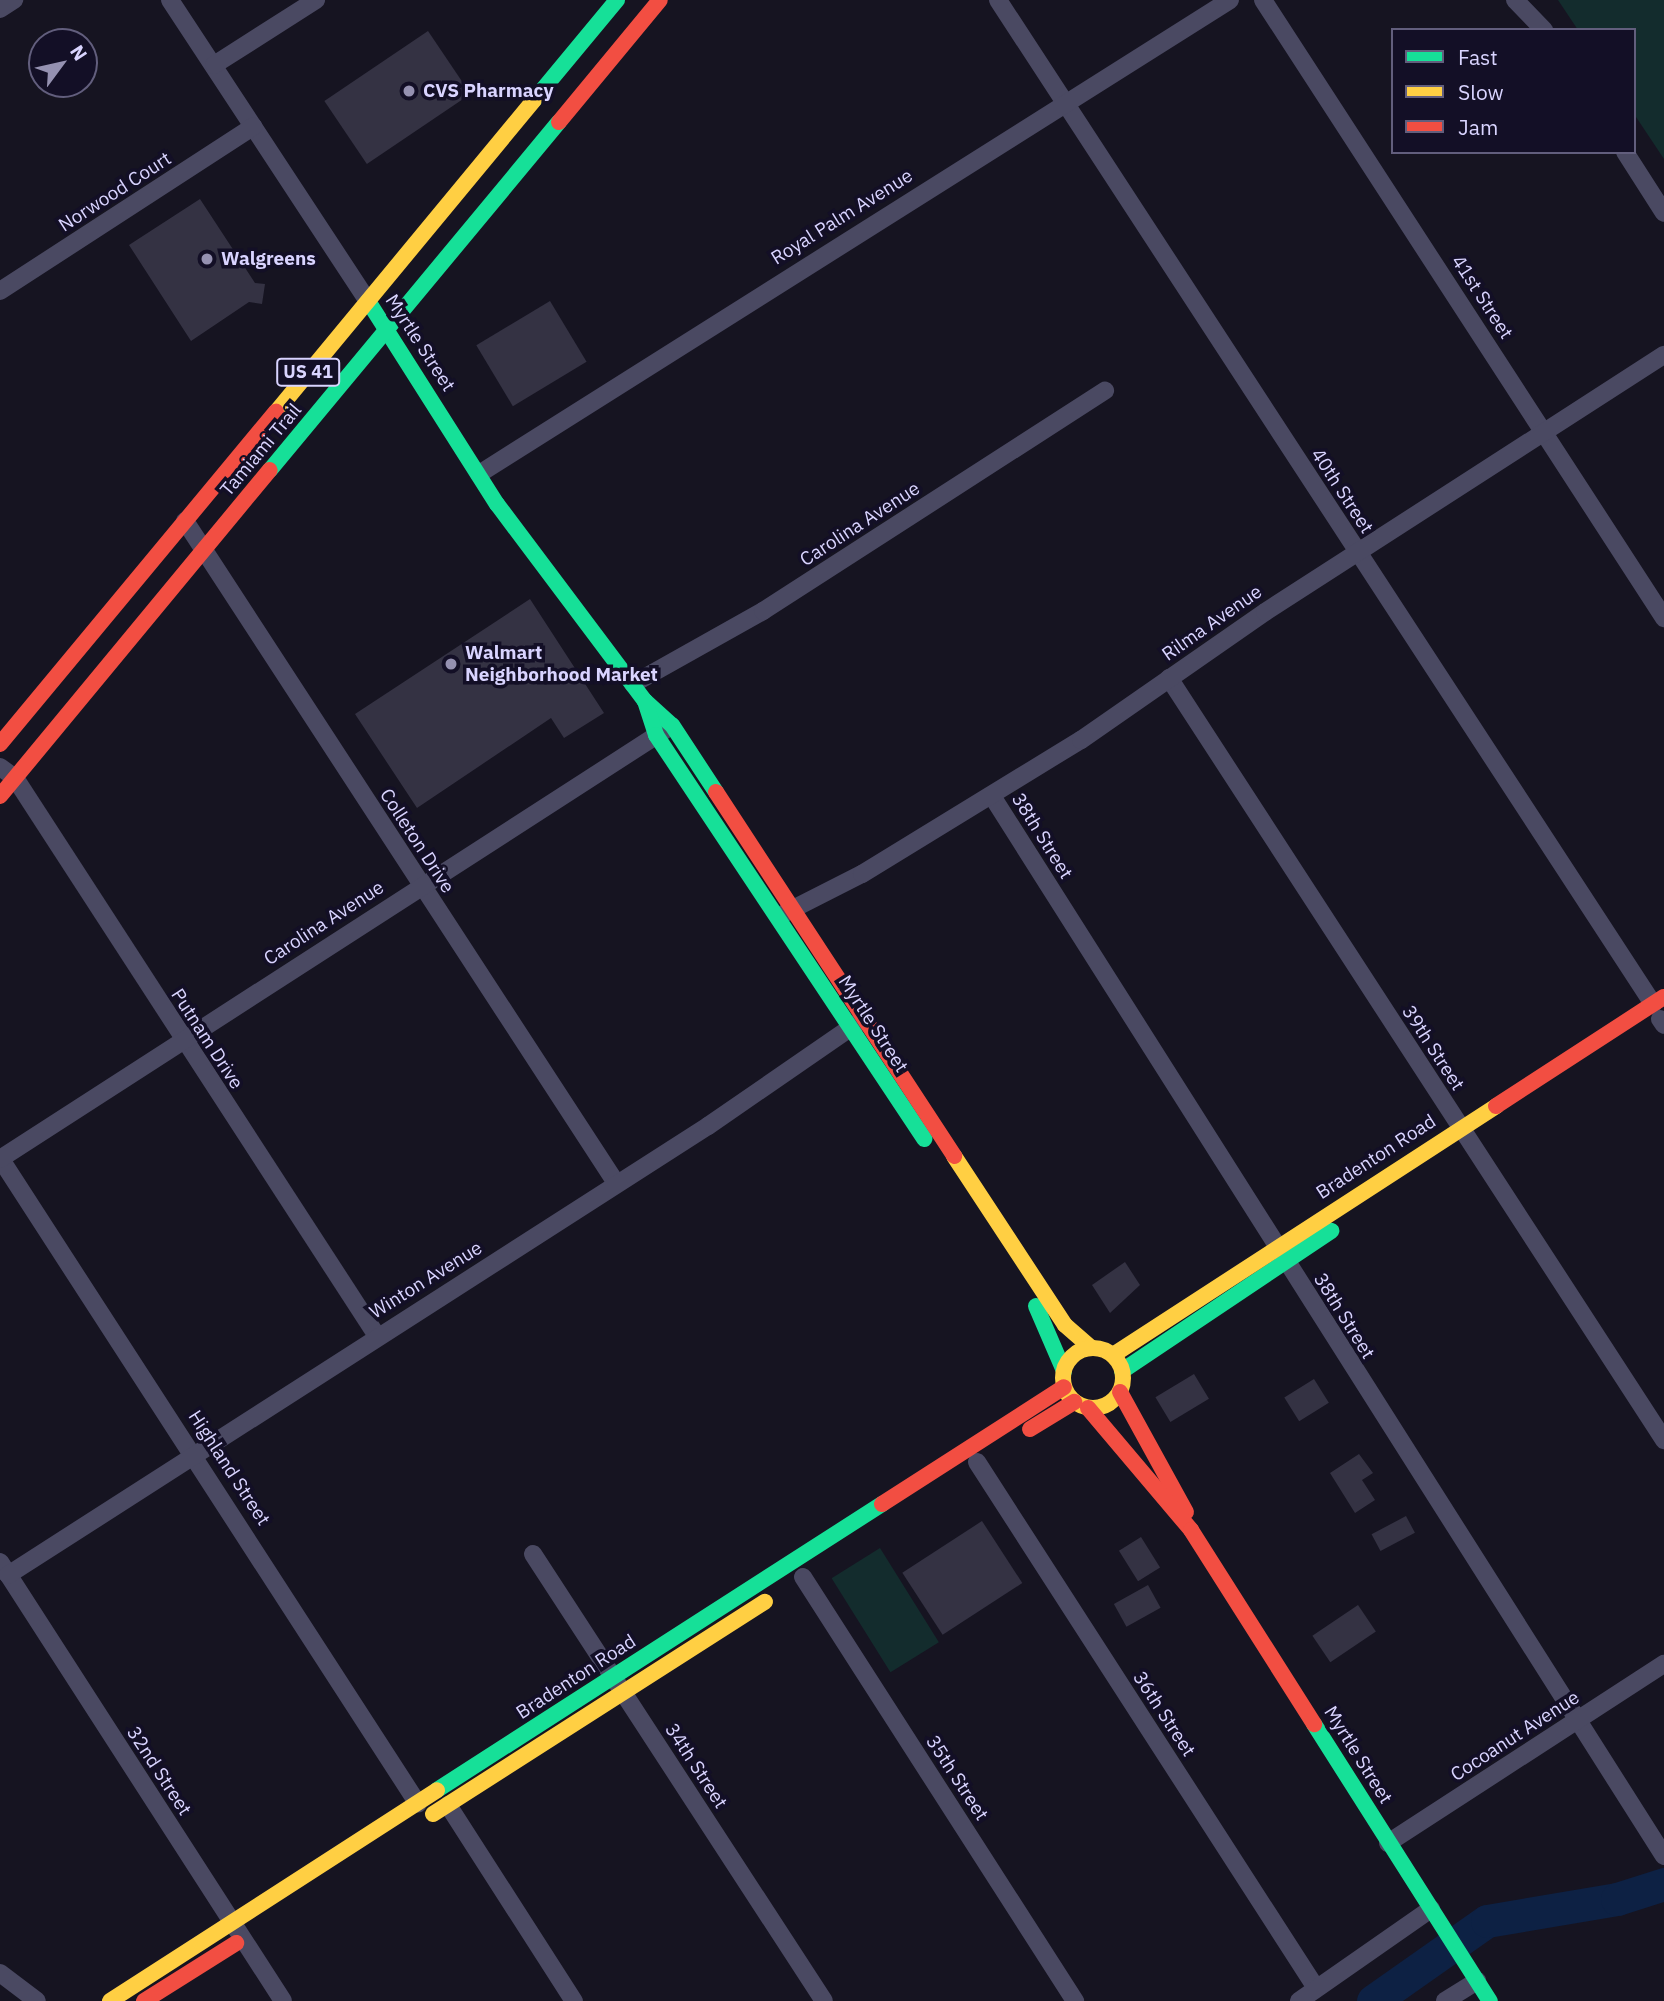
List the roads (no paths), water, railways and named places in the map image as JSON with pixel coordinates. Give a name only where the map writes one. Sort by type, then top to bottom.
[{"type":"street","points":[[0,9],[13,0]]},
{"type":"street","name":"Myrtle Street","points":[[170,0],[479,474],[645,701],[672,725],[787,913],[849,1027],[1044,1317],[1064,1379]]},
{"type":"street","points":[[214,65],[316,0]]},
{"type":"street","name":"Tamiami Trail","points":[[0,744],[617,0]]},
{"type":"street","name":"Tamiami Trail","points":[[0,796],[660,0]]},
{"type":"street","name":"Royal Palm Avenue","points":[[479,474],[1230,0]]},
{"type":"street","name":"41st Street","points":[[1263,0],[1664,618]]},
{"type":"street","points":[[1516,0],[1542,28]]},
{"type":"street","name":"40th Street","points":[[1002,2],[1357,552],[1661,1012]]},
{"type":"street","name":"Norwood Court","points":[[0,291],[253,127]]},
{"type":"street","points":[[1626,154],[1664,213]]},
{"type":"street","name":"Rilma Avenue","points":[[787,913],[992,796],[1357,552],[1664,355]]},
{"type":"street","name":"Carolina Avenue","points":[[633,684],[763,611],[1105,391]]},
{"type":"street","name":"Colleton Drive","points":[[185,522],[616,1183]]},
{"type":"street","name":"39th Street","points":[[1170,678],[1664,1440]]},
{"type":"street","name":"Myrtle Street","points":[[645,701],[656,735],[865,1017],[1065,1325],[1091,1348]]},
{"type":"street","name":"Carolina Avenue","points":[[0,1158],[672,725]]},
{"type":"street","name":"Putnam Drive","points":[[0,767],[15,778],[182,1040],[377,1336]]},
{"type":"street","name":"38th Street","points":[[992,796],[1664,1856]]},
{"type":"street","name":"Bradenton Road","points":[[1113,1355],[1282,1254],[1661,1012]]},
{"type":"street","name":"Winton Avenue","points":[[4,1569],[195,1453],[616,1183],[865,1017]]},
{"type":"street","name":"Highland Street","points":[[0,1158],[195,1453],[418,1804]]},
{"type":"street","name":"Bradenton Road","points":[[1122,1371],[1282,1254]]},
{"type":"street","points":[[1091,1348],[1113,1355],[1122,1371],[1120,1392]]},
{"type":"street","name":"Bradenton Road","points":[[144,2001],[418,1804],[1064,1379],[1076,1353],[1091,1348]]},
{"type":"street","points":[[1064,1379],[1081,1405]]},
{"type":"street","name":"Myrtle Street","points":[[1120,1392],[1173,1481],[1191,1530]]},
{"type":"street","name":"Bradenton Road","points":[[110,2001],[237,1932],[262,1926],[624,1694],[978,1462],[1081,1405],[1110,1403],[1120,1392]]},
{"type":"street","name":"Myrtle Street","points":[[1081,1405],[1191,1530],[1490,2001]]},
{"type":"street","name":"36th Street","points":[[978,1462],[1315,1988]]},
{"type":"street","name":"34th Street","points":[[533,1555],[609,1679],[624,1694],[824,2001]]},
{"type":"street","name":"32nd Street","points":[[4,1569],[283,2001]]},
{"type":"street","name":"35th Street","points":[[803,1577],[1075,2001]]},
{"type":"street","name":"Cocoanut Avenue","points":[[1388,1843],[1664,1664]]},
{"type":"street","points":[[448,1805],[574,2001]]},
{"type":"street","points":[[1299,2001],[1315,1988],[1435,1915]]},
{"type":"street","points":[[0,1973],[37,2001]]},
{"type":"street","points":[[1445,2001],[1473,1974]]},
{"type":"waterway","points":[[1373,2001],[1487,1921],[1617,1899],[1664,1884]]},
{"type":"place","name":"CVS Pharmacy","points":[[409,91]]},
{"type":"place","name":"Walgreens","points":[[207,259]]},
{"type":"place","name":"Walmart Neighborhood Market","points":[[451,664]]}]
